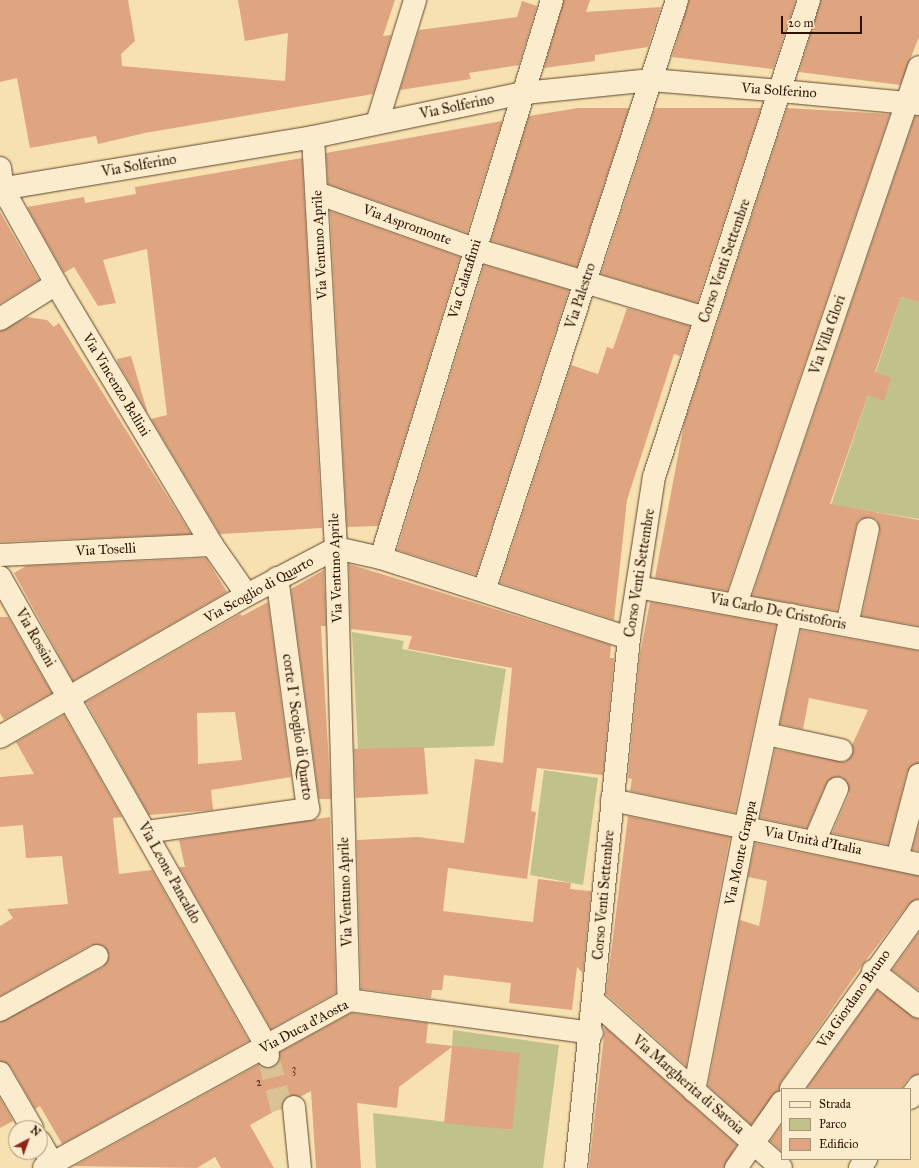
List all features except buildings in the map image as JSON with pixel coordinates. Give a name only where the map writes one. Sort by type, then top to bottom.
[{"type":"street","points":[[377,123],[414,0]]},
{"type":"street","name":"Via Calatafimi","points":[[381,558],[474,249],[552,0]]},
{"type":"street","name":"Via Palestro","points":[[484,591],[586,283],[677,0]]},
{"type":"street","name":"Corso Venti Settembre","points":[[576,1168],[592,1033],[612,800],[629,638],[654,477],[705,318],[781,91],[809,0]]},
{"type":"street","name":"Via Villa Glori","points":[[736,604],[913,103],[919,67]]},
{"type":"street","name":"Via Solferino","points":[[1,182],[313,137],[524,93],[651,80],[913,103]]},
{"type":"street","name":"Via Ventuno Aprile","points":[[313,137],[336,548],[349,1000]]},
{"type":"street","name":"Via Vincenzo Bellini","points":[[1,182],[56,284],[212,545],[247,595]]},
{"type":"street","name":"Via Aspromonte","points":[[317,193],[474,249],[705,318]]},
{"type":"street","points":[[0,319],[56,284]]},
{"type":"street","points":[[847,626],[868,529]]},
{"type":"street","name":"Via Toselli","points":[[0,555],[212,545]]},
{"type":"street","points":[[336,548],[381,558],[629,638]]},
{"type":"street","name":"Via Scoglio di Quarto","points":[[0,737],[71,699],[277,578],[336,548]]},
{"type":"street","name":"Via Rossini","points":[[0,577],[71,699]]},
{"type":"street","name":"corte I^ Scoglio di Quarto","points":[[146,832],[308,809],[277,578]]},
{"type":"street","name":"Via Carlo De Cristoforis","points":[[636,587],[736,604],[919,639]]},
{"type":"street","name":"Via Monte Grappa","points":[[694,1091],[745,828],[791,615]]},
{"type":"street","name":"Via Leone Pancaldo","points":[[71,699],[272,1049]]},
{"type":"street","points":[[766,734],[841,750]]},
{"type":"street","points":[[897,859],[919,775]]},
{"type":"street","points":[[815,840],[837,789]]},
{"type":"street","name":"Via Unità d'Italia","points":[[612,800],[745,828],[815,840],[919,864]]},
{"type":"street","name":"Via Giordano Bruno","points":[[792,1088],[873,971],[919,911]]},
{"type":"street","points":[[0,1010],[97,956]]},
{"type":"street","points":[[873,971],[919,1007]]},
{"type":"street","name":"Via Duca d'Aosta","points":[[50,1166],[272,1049],[349,1000],[592,1033]]},
{"type":"street","name":"Via Margherita di Savoia","points":[[595,1002],[781,1168]]},
{"type":"street","points":[[0,1073],[27,1120]]},
{"type":"street","points":[[911,1097],[919,1086]]},
{"type":"street","points":[[736,1168],[781,1103]]},
{"type":"street","points":[[288,1110],[300,1168]]},
{"type":"green space","points":[[901,297],[919,302],[919,519],[831,505]]},
{"type":"green space","points":[[352,632],[404,641],[402,649],[506,669],[494,746],[358,750]]},
{"type":"green space","points":[[544,770],[598,778],[583,885],[530,875]]},
{"type":"green space","points":[[453,1030],[559,1045],[543,1168],[376,1168],[373,1113],[512,1130],[452,1046]]},
{"type":"tunnel","points":[[268,1056],[283,1113]]}]
